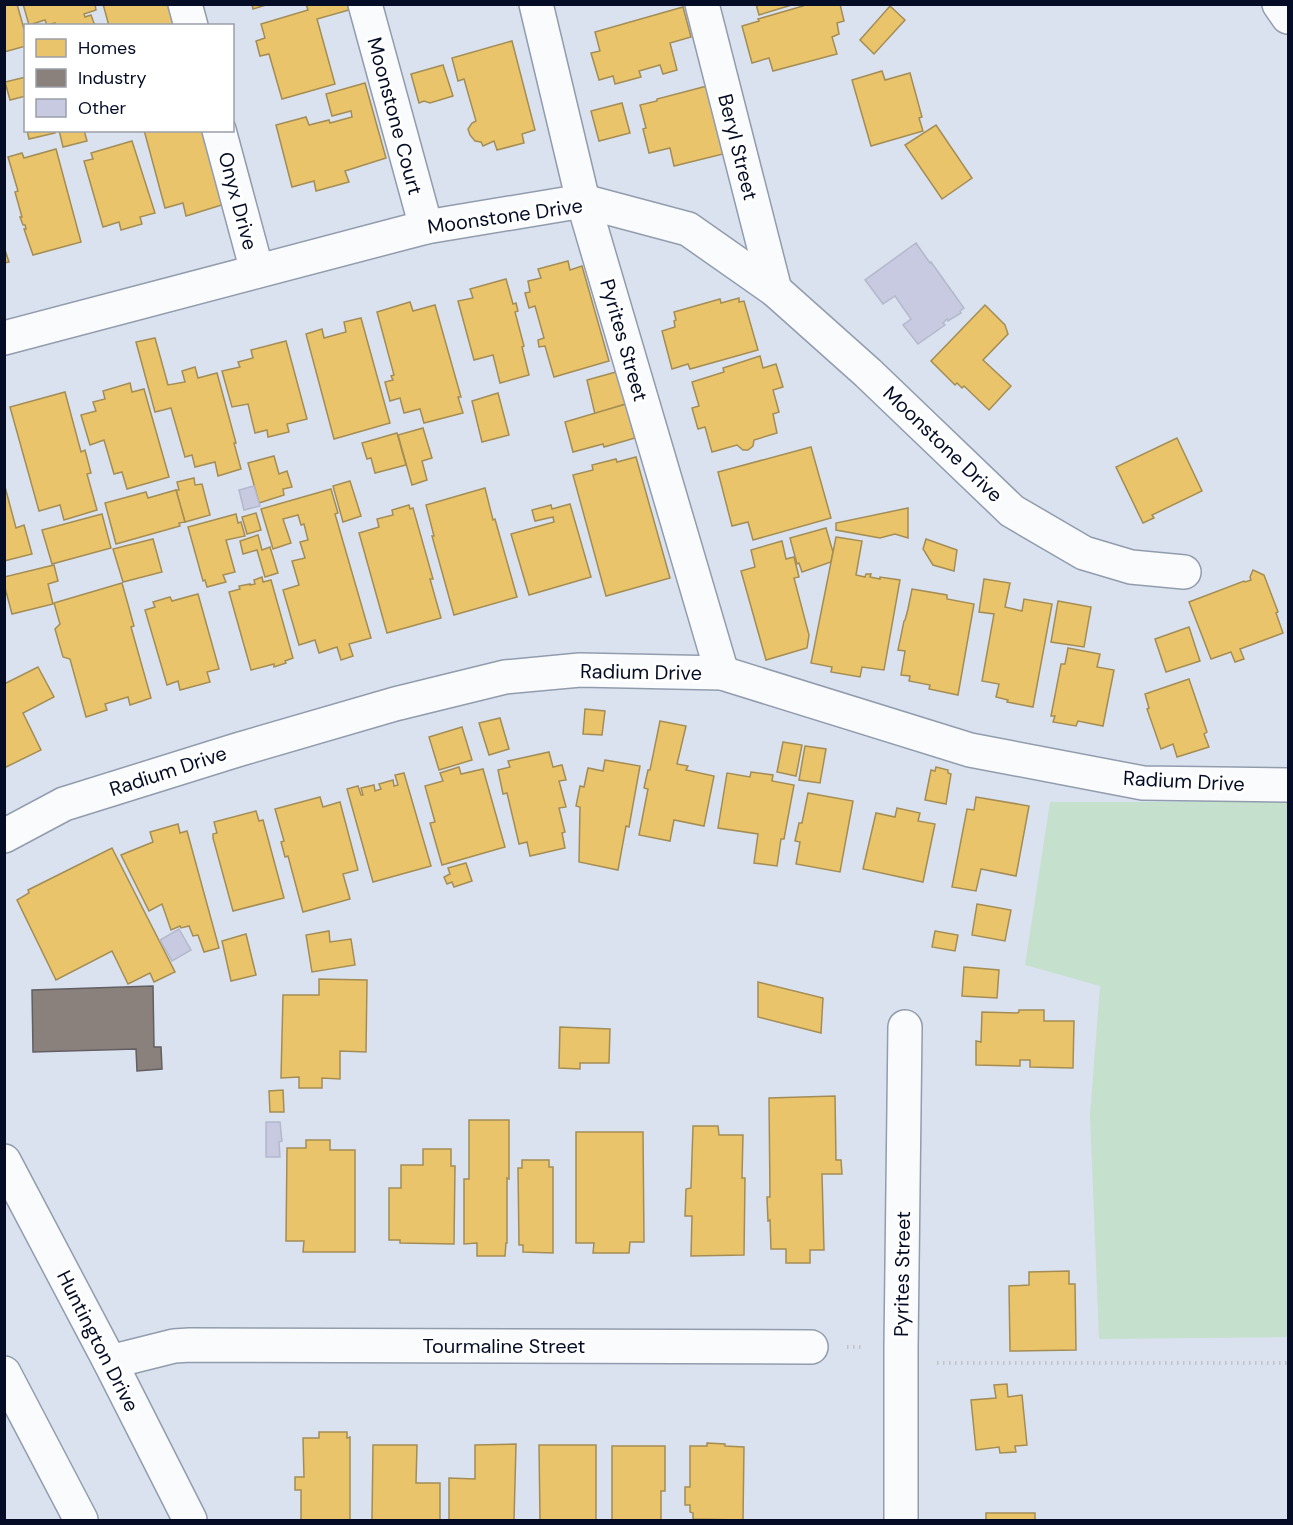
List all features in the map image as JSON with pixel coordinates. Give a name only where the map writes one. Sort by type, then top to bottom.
[{"type":"street","points":[[185,4],[190,24]]},
{"type":"street","name":"Moonstone Court","points":[[365,4],[426,227]]},
{"type":"street","name":"Pyrites Street","points":[[536,4],[583,201],[722,673]]},
{"type":"street","name":"Beryl Street","points":[[702,4],[775,290]]},
{"type":"street","points":[[1279,4],[1288,18]]},
{"type":"street","name":"Onyx Drive","points":[[220,132],[257,271]]},
{"type":"street","name":"Moonstone Drive","points":[[4,338],[426,227],[583,201],[688,229],[775,290],[868,373],[1012,511],[1084,554],[1131,567],[1184,572]]},
{"type":"street","name":"Radium Drive","points":[[4,836],[64,804],[395,704],[505,677],[580,670],[722,673],[970,750],[1143,783],[1288,785]]},
{"type":"street","name":"Pyrites Street","points":[[901,1521],[915,1355],[905,1027]]},
{"type":"street","name":"Huntington Drive","points":[[4,1161],[110,1362],[190,1521]]},
{"type":"street","name":"Tourmaline Street","points":[[110,1362],[190,1344],[811,1347]]},
{"type":"street","points":[[4,1373],[81,1521]]},
{"type":"path","points":[[811,1347],[915,1355],[1288,1363]]},
{"type":"green space","points":[[1050,802],[1288,802],[1288,1337],[1099,1339],[1090,1115],[1100,986],[1025,965]]},
{"type":"building: Homes","points":[[4,4],[17,4],[24,29],[24,47],[4,52]]},
{"type":"building: Homes","points":[[23,4],[95,4],[96,10],[84,14],[85,17],[91,15],[94,24],[47,24],[45,20],[29,24]]},
{"type":"building: Homes","points":[[103,4],[171,4],[176,24],[108,24]]},
{"type":"building: Homes","points":[[252,4],[269,4],[253,9]]},
{"type":"building: Homes","points":[[306,4],[348,4],[349,10],[317,19],[335,84],[282,99],[269,54],[260,56],[256,41],[265,38],[261,24],[308,10]]},
{"type":"building: Homes","points":[[756,4],[795,4],[759,15]]},
{"type":"building: Homes","points":[[802,4],[840,4],[844,21],[837,23],[839,34],[832,37],[837,54],[773,71],[769,58],[752,63],[742,26],[803,6]]},
{"type":"building: Homes","points":[[890,6],[905,20],[874,54],[860,40]]},
{"type":"building: Homes","points":[[683,7],[691,37],[670,43],[677,70],[663,74],[660,65],[639,71],[641,77],[615,84],[613,76],[599,80],[591,53],[600,51],[595,32]]},
{"type":"building: Homes","points":[[512,41],[535,130],[522,134],[524,143],[497,150],[494,141],[483,146],[470,135],[468,129],[476,121],[464,79],[458,81],[452,58]]},
{"type":"building: Homes","points":[[443,65],[453,96],[430,103],[424,101],[419,103],[411,74]]},
{"type":"building: Homes","points":[[882,71],[885,80],[910,73],[922,117],[919,118],[923,131],[871,146],[852,80]]},
{"type":"building: Homes","points":[[24,77],[24,96],[10,100],[5,82]]},
{"type":"building: Homes","points":[[365,83],[386,158],[345,171],[349,182],[316,191],[314,181],[292,187],[276,125],[306,117],[309,125],[329,120],[330,123],[352,117],[351,111],[332,116],[326,94]]},
{"type":"building: Homes","points":[[707,86],[723,154],[674,166],[670,148],[649,153],[640,105]]},
{"type":"building: Homes","points":[[622,103],[630,133],[599,141],[591,111]]},
{"type":"building: Homes","points":[[936,125],[972,178],[942,199],[905,145]]},
{"type":"building: Homes","points":[[27,132],[55,133],[29,139]]},
{"type":"building: Homes","points":[[59,132],[85,132],[87,141],[63,147]]},
{"type":"building: Homes","points":[[145,132],[206,132],[225,204],[186,216],[183,203],[165,208]]},
{"type":"building: Homes","points":[[132,141],[155,213],[140,217],[142,224],[121,230],[119,222],[103,227],[84,161],[93,159],[91,153]]},
{"type":"building: Homes","points":[[56,149],[81,242],[33,255],[24,229],[26,229],[25,225],[20,217],[22,217],[15,192],[18,191],[8,157],[22,153],[24,158]]},
{"type":"building: Homes","points":[[4,247],[9,262],[4,263]]},
{"type":"building: Homes","points":[[568,261],[570,270],[582,266],[609,361],[554,377],[545,346],[539,347],[538,340],[544,338],[535,306],[529,308],[525,293],[530,292],[528,281],[541,278],[538,269]]},
{"type":"building: Homes","points":[[506,279],[513,304],[516,303],[518,311],[515,312],[529,375],[500,383],[493,355],[474,360],[458,301],[473,298],[470,289]]},
{"type":"building: Homes","points":[[739,298],[739,302],[744,301],[758,350],[690,369],[688,364],[672,369],[662,331],[675,327],[674,312],[720,299],[721,303]]},
{"type":"building: Homes","points":[[410,302],[413,311],[435,305],[461,397],[458,397],[463,413],[424,423],[420,409],[404,413],[400,398],[390,401],[385,382],[393,380],[391,376],[394,375],[377,312]]},
{"type":"building: Homes","points":[[985,305],[1005,325],[1008,334],[983,360],[1011,386],[989,410],[964,386],[962,388],[957,383],[955,385],[931,361]]},
{"type":"building: Homes","points":[[361,318],[390,423],[334,439],[306,334],[322,329],[324,338],[346,332],[344,322]]},
{"type":"building: Homes","points":[[155,338],[168,385],[185,382],[182,371],[195,367],[198,378],[217,373],[241,469],[218,476],[215,462],[195,467],[192,455],[185,457],[171,408],[155,412],[136,342]]},
{"type":"building: Homes","points":[[286,341],[307,419],[287,424],[289,432],[268,437],[267,430],[255,433],[248,404],[232,407],[222,371],[240,367],[238,362],[253,358],[251,350]]},
{"type":"building: Homes","points":[[760,356],[763,368],[776,364],[783,387],[773,390],[779,412],[773,414],[777,433],[754,440],[753,446],[748,450],[743,450],[737,445],[712,452],[705,427],[698,429],[692,408],[699,406],[692,382],[724,372],[723,368]]},
{"type":"building: Homes","points":[[616,372],[626,404],[595,414],[587,380]]},
{"type":"building: Homes","points":[[130,383],[132,392],[144,389],[169,477],[127,489],[122,472],[114,474],[104,440],[90,445],[81,415],[96,411],[93,402],[105,399],[103,391]]},
{"type":"building: Homes","points":[[65,392],[81,452],[85,450],[91,473],[87,474],[97,510],[64,520],[60,505],[39,511],[10,407]]},
{"type":"building: Homes","points":[[498,393],[509,435],[482,442],[472,401]]},
{"type":"building: Homes","points":[[626,404],[635,438],[604,447],[603,444],[573,452],[565,422]]},
{"type":"building: Homes","points":[[423,428],[432,458],[422,461],[427,480],[412,485],[398,435]]},
{"type":"building: Homes","points":[[397,433],[406,465],[375,473],[371,458],[367,459],[362,443]]},
{"type":"building: Homes","points":[[1177,438],[1202,491],[1152,515],[1154,518],[1143,523],[1116,467]]},
{"type":"building: Homes","points":[[811,447],[831,518],[753,540],[748,522],[732,526],[718,472]]},
{"type":"building: Homes","points":[[274,456],[279,474],[287,471],[292,487],[283,489],[284,495],[259,503],[248,463]]},
{"type":"building: Homes","points":[[636,457],[670,578],[606,596],[573,475],[593,470],[592,465]]},
{"type":"building: Homes","points":[[194,478],[195,485],[202,484],[210,515],[185,522],[176,490],[179,490],[177,482]]},
{"type":"building: Homes","points":[[350,481],[361,516],[343,522],[333,486]]},
{"type":"building: Homes","points":[[4,483],[16,528],[24,525],[32,554],[4,561]]},
{"type":"building: Homes","points":[[485,488],[517,597],[454,615],[432,536],[434,536],[426,505]]},
{"type":"building: Homes","points":[[331,489],[338,513],[335,514],[371,638],[349,644],[353,656],[341,660],[337,647],[319,653],[315,640],[299,645],[283,590],[299,585],[292,561],[305,558],[300,542],[308,540],[304,524],[301,525],[298,515],[283,519],[291,543],[273,549],[261,509]]},
{"type":"building: Homes","points":[[176,490],[185,522],[179,523],[180,526],[116,544],[105,503],[146,492],[148,498]]},
{"type":"building: Homes","points":[[570,504],[591,577],[529,595],[511,534],[554,522],[553,517],[535,521],[532,510],[551,505],[552,509]]},
{"type":"building: Homes","points":[[409,505],[410,509],[413,508],[433,579],[430,579],[441,618],[387,633],[359,533],[379,527],[377,519],[393,515],[392,510]]},
{"type":"building: Homes","points":[[908,508],[908,538],[895,534],[880,538],[836,530],[836,523]]},
{"type":"building: Homes","points":[[256,513],[261,530],[247,534],[242,517]]},
{"type":"building: Homes","points":[[102,514],[111,548],[52,564],[42,530]]},
{"type":"building: Homes","points":[[236,514],[245,536],[226,540],[235,572],[223,575],[226,582],[207,587],[205,580],[203,581],[188,527]]},
{"type":"building: Homes","points":[[826,528],[833,552],[831,562],[802,572],[799,563],[797,564],[790,538]]},
{"type":"building: Homes","points":[[258,535],[262,550],[270,547],[278,573],[265,577],[257,550],[243,554],[240,541]]},
{"type":"building: Homes","points":[[836,537],[862,541],[856,575],[865,577],[866,574],[871,574],[870,577],[900,580],[884,670],[862,667],[860,677],[831,672],[832,667],[811,663]]},
{"type":"building: Homes","points":[[153,539],[162,572],[123,582],[113,549]]},
{"type":"building: Homes","points":[[926,539],[957,550],[954,571],[933,565],[923,549]]},
{"type":"building: Homes","points":[[782,541],[786,559],[794,557],[799,577],[794,578],[809,635],[807,648],[766,660],[741,571],[755,567],[751,550]]},
{"type":"building: Homes","points":[[54,565],[58,581],[48,584],[53,604],[12,614],[4,577]]},
{"type":"building: Homes","points":[[1253,570],[1264,575],[1283,633],[1240,649],[1244,659],[1235,662],[1231,652],[1211,659],[1189,602],[1251,580]]},
{"type":"building: Homes","points":[[262,577],[263,582],[271,580],[293,658],[274,667],[274,664],[251,670],[229,592],[240,589],[239,586],[255,584],[254,580]]},
{"type":"building: Homes","points":[[984,579],[1010,583],[1005,607],[1022,611],[1024,599],[1052,604],[1033,707],[1007,702],[1008,700],[996,697],[999,684],[982,681],[994,614],[979,612]]},
{"type":"building: Homes","points":[[122,583],[134,626],[131,627],[151,698],[130,705],[128,697],[105,704],[107,710],[86,717],[70,659],[63,657],[55,629],[60,624],[54,603]]},
{"type":"building: Homes","points":[[912,589],[947,595],[947,599],[974,604],[958,695],[929,689],[930,685],[909,681],[910,676],[901,675],[905,651],[898,650]]},
{"type":"building: Homes","points":[[198,594],[219,669],[207,672],[210,682],[180,690],[178,681],[167,685],[145,610],[155,607],[153,602],[170,597],[172,601]]},
{"type":"building: Homes","points":[[1058,601],[1091,607],[1084,647],[1051,642]]},
{"type":"building: Homes","points":[[1189,627],[1200,661],[1166,672],[1155,639]]},
{"type":"building: Homes","points":[[1068,648],[1100,654],[1097,667],[1114,670],[1103,726],[1078,721],[1076,726],[1053,722],[1055,716],[1051,716],[1061,664],[1065,664]]},
{"type":"building: Homes","points":[[38,667],[54,697],[23,713],[41,750],[4,768],[4,684]]},
{"type":"building: Homes","points":[[1189,679],[1207,732],[1204,734],[1209,747],[1177,757],[1173,744],[1161,749],[1147,709],[1149,708],[1145,694]]},
{"type":"building: Homes","points":[[585,709],[605,711],[602,735],[583,734]]},
{"type":"building: Homes","points":[[500,718],[509,749],[489,755],[479,723]]},
{"type":"building: Homes","points":[[660,721],[686,726],[677,764],[688,766],[686,770],[714,776],[704,826],[674,820],[670,841],[639,835],[648,789],[644,788]]},
{"type":"building: Homes","points":[[462,727],[472,760],[439,770],[429,737]]},
{"type":"building: Homes","points":[[783,742],[802,745],[796,776],[777,772]]},
{"type":"building: Homes","points":[[805,746],[826,749],[820,783],[799,780]]},
{"type":"building: Homes","points":[[549,752],[553,767],[562,765],[566,780],[559,781],[566,807],[559,808],[565,832],[562,833],[565,848],[530,856],[527,842],[519,844],[507,793],[503,794],[498,770],[510,767],[508,761]]},
{"type":"building: Homes","points":[[605,760],[640,766],[629,827],[626,826],[618,870],[579,862],[580,807],[576,806],[580,786],[584,787],[588,768],[603,771]]},
{"type":"building: Homes","points":[[459,767],[461,774],[483,769],[505,847],[442,865],[430,823],[435,822],[425,786],[443,781],[440,773]]},
{"type":"building: Homes","points":[[936,767],[948,770],[951,774],[946,804],[925,800],[931,770],[935,771]]},
{"type":"building: Homes","points":[[751,772],[773,775],[772,781],[794,785],[777,866],[754,863],[758,834],[718,828],[727,773],[750,777]]},
{"type":"building: Homes","points":[[404,773],[431,866],[373,882],[347,789],[358,786],[363,795],[361,788],[374,785],[375,791],[381,789],[379,784],[393,780],[394,786],[398,785],[395,775]]},
{"type":"building: Homes","points":[[808,793],[853,801],[840,872],[796,864],[800,842],[795,841],[799,823],[802,823]]},
{"type":"building: Homes","points":[[320,797],[323,807],[340,802],[358,870],[343,874],[350,899],[303,912],[288,856],[285,857],[281,842],[284,841],[275,809]]},
{"type":"building: Homes","points":[[976,797],[1029,806],[1016,876],[981,869],[976,891],[952,887],[967,809],[974,810]]},
{"type":"building: Homes","points":[[897,808],[920,813],[918,821],[935,824],[923,882],[863,869],[876,813],[895,817]]},
{"type":"building: Homes","points":[[256,811],[259,821],[263,820],[284,898],[233,911],[213,838],[213,834],[217,833],[214,822]]},
{"type":"building: Homes","points":[[178,824],[180,833],[187,831],[219,948],[204,952],[198,935],[193,936],[189,926],[181,928],[180,926],[171,930],[162,904],[149,911],[121,855],[153,842],[150,832]]},
{"type":"building: Homes","points":[[112,848],[175,972],[154,982],[150,973],[128,984],[112,951],[56,980],[17,900],[29,893],[28,890]]},
{"type":"building: Homes","points":[[466,863],[472,881],[454,887],[452,882],[447,884],[444,877],[450,874],[448,868]]},
{"type":"building: Homes","points":[[977,904],[1011,910],[1005,941],[972,935]]},
{"type":"building: Homes","points":[[329,931],[330,942],[351,939],[355,965],[312,972],[306,935]]},
{"type":"building: Homes","points":[[935,931],[958,935],[955,951],[932,947]]},
{"type":"building: Homes","points":[[246,934],[256,975],[231,981],[222,941]]},
{"type":"building: Homes","points":[[964,967],[999,970],[997,998],[962,996]]},
{"type":"building: Homes","points":[[319,979],[367,980],[366,1052],[340,1051],[340,1079],[322,1078],[322,1088],[299,1088],[299,1077],[281,1078],[283,995],[319,995]]},
{"type":"building: Homes","points":[[758,982],[823,998],[821,1033],[758,1017]]},
{"type":"building: Homes","points":[[1019,1010],[1044,1010],[1044,1021],[1074,1021],[1073,1068],[1030,1067],[1030,1060],[1020,1060],[1020,1066],[976,1065],[976,1041],[981,1042],[982,1012],[1017,1013]]},
{"type":"building: Homes","points":[[560,1027],[610,1029],[609,1063],[580,1063],[580,1069],[559,1068]]},
{"type":"building: Homes","points":[[283,1090],[284,1112],[270,1112],[269,1091]]},
{"type":"building: Homes","points":[[835,1096],[836,1160],[841,1160],[842,1174],[822,1174],[824,1250],[810,1250],[810,1263],[786,1263],[786,1249],[771,1249],[770,1220],[768,1221],[767,1197],[770,1197],[769,1098]]},
{"type":"building: Homes","points":[[469,1120],[509,1120],[505,1256],[477,1256],[477,1243],[464,1244],[464,1179],[469,1179]]},
{"type":"building: Homes","points":[[693,1126],[718,1126],[719,1135],[743,1135],[744,1255],[691,1256],[692,1216],[685,1216],[686,1189],[691,1188]]},
{"type":"building: Homes","points":[[576,1132],[643,1132],[644,1242],[630,1242],[629,1253],[593,1253],[594,1243],[576,1243]]},
{"type":"building: Homes","points":[[306,1140],[330,1140],[330,1150],[355,1150],[355,1252],[303,1252],[304,1241],[286,1241],[287,1148],[306,1148]]},
{"type":"building: Homes","points":[[423,1149],[451,1149],[451,1166],[455,1166],[454,1244],[400,1243],[400,1240],[389,1240],[389,1188],[401,1188],[401,1165],[423,1165]]},
{"type":"building: Homes","points":[[522,1160],[549,1160],[549,1167],[553,1167],[553,1253],[523,1252],[523,1245],[519,1245],[518,1168],[522,1168]]},
{"type":"building: Homes","points":[[1069,1271],[1069,1284],[1075,1284],[1076,1350],[1010,1351],[1009,1286],[1029,1285],[1029,1272]]},
{"type":"building: Homes","points":[[1007,1384],[1008,1397],[1022,1395],[1027,1445],[1015,1446],[1016,1452],[1000,1453],[999,1447],[976,1450],[971,1400],[996,1398],[994,1385]]},
{"type":"building: Homes","points":[[319,1432],[347,1432],[347,1438],[350,1437],[350,1520],[301,1520],[301,1490],[295,1490],[295,1477],[304,1477],[303,1438],[319,1438]]},
{"type":"building: Homes","points":[[707,1443],[744,1447],[743,1520],[693,1519],[690,1505],[685,1505],[685,1487],[690,1487],[690,1446],[707,1446]]},
{"type":"building: Homes","points":[[516,1444],[514,1520],[449,1520],[449,1478],[475,1479],[475,1445]]},
{"type":"building: Homes","points":[[373,1445],[417,1445],[416,1483],[440,1483],[440,1520],[372,1520]]},
{"type":"building: Homes","points":[[539,1445],[596,1445],[596,1520],[540,1520]]},
{"type":"building: Homes","points":[[612,1446],[665,1446],[665,1491],[661,1491],[661,1520],[612,1520]]},
{"type":"building: Homes","points":[[986,1513],[1035,1513],[1035,1520],[986,1520]]},
{"type":"building: Industry","points":[[153,986],[154,1047],[161,1047],[162,1069],[137,1071],[136,1049],[33,1052],[32,990]]},
{"type":"building: Other","points":[[916,243],[964,308],[960,311],[961,313],[948,321],[947,319],[943,323],[945,325],[918,344],[903,325],[911,319],[895,296],[883,304],[865,280]]},
{"type":"building: Other","points":[[254,486],[260,506],[244,510],[239,490]]},
{"type":"building: Other","points":[[179,929],[191,950],[172,961],[160,940]]},
{"type":"building: Other","points":[[266,1122],[280,1122],[282,1141],[279,1142],[280,1157],[266,1157]]}]
